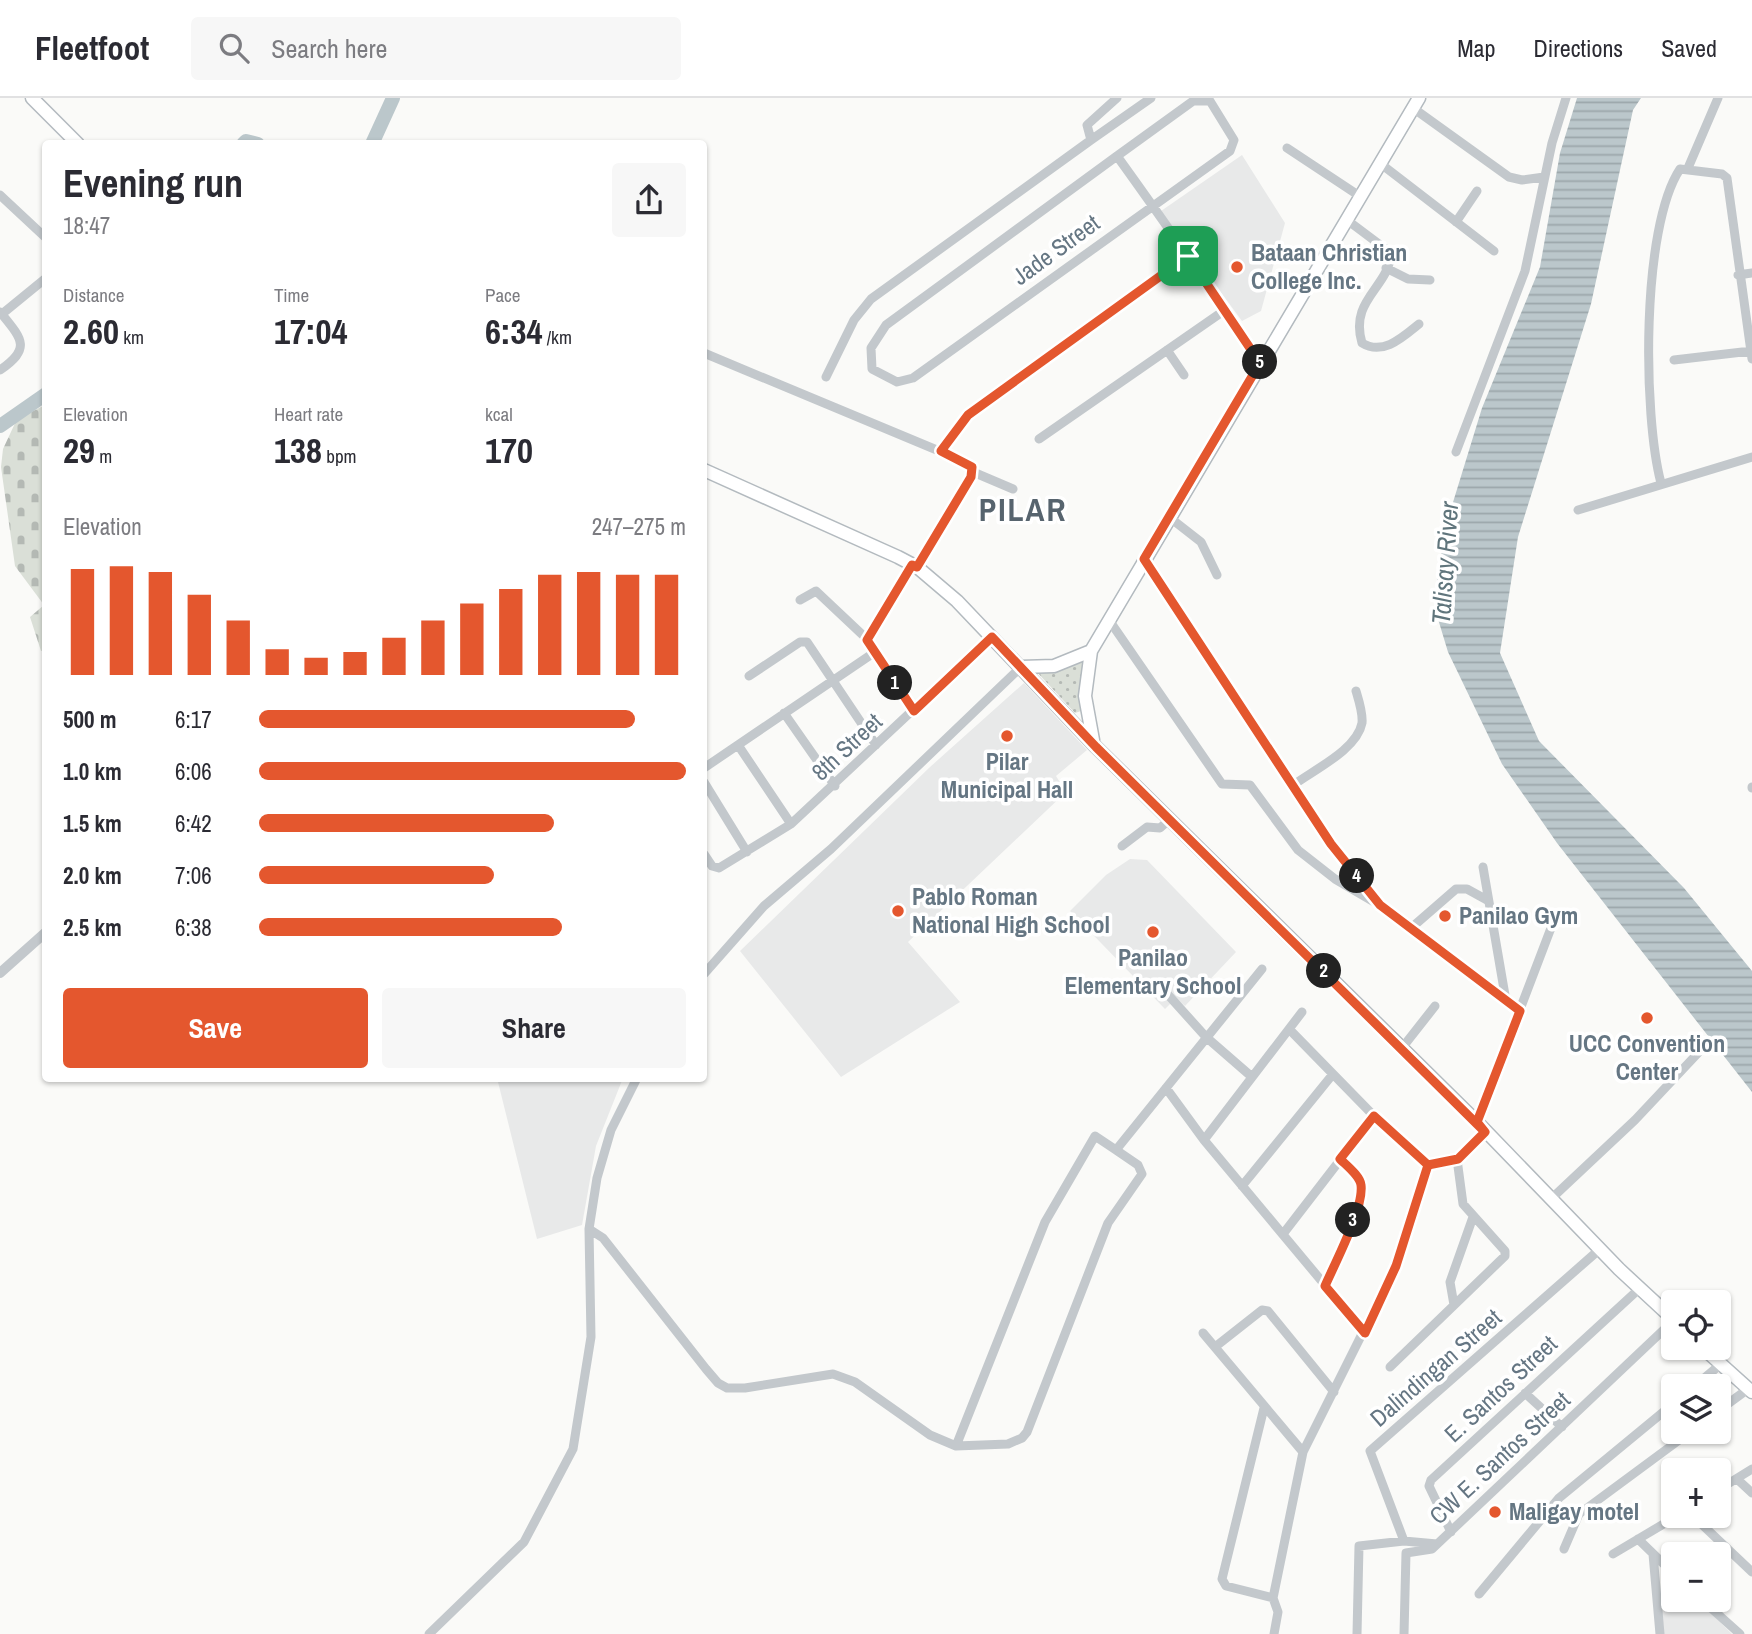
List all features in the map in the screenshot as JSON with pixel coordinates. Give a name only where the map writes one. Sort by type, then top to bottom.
[{"type":"main road","points":[[32,98],[74,140]]},
{"type":"main road","points":[[1096,747],[1085,703],[1091,651],[1416,103]]},
{"type":"main road","points":[[707,471],[915,566],[955,599],[1096,747],[1402,1048],[1661,1309]]},
{"type":"main road","points":[[1021,667],[1054,666],[1091,651]]},
{"type":"main road","points":[[1716,1360],[1750,1391]]},
{"type":"street","points":[[1091,141],[1087,125],[1117,98]]},
{"type":"street","points":[[826,377],[854,320],[871,299],[1151,98]]},
{"type":"street","points":[[1455,452],[1525,271],[1544,177],[1566,98]]},
{"type":"street","points":[[1688,168],[1718,98]]},
{"type":"street","name":"Jade Street","points":[[1202,99],[1210,101],[1234,140],[1230,151],[906,382],[887,378],[872,369],[871,348],[886,325],[1117,156],[1193,101],[1202,99]]},
{"type":"street","points":[[1416,103],[1509,177],[1522,180],[1544,177]]},
{"type":"street","points":[[1287,148],[1361,197]]},
{"type":"street","points":[[1117,156],[1260,363]]},
{"type":"street","points":[[1381,164],[1494,251]]},
{"type":"street","points":[[1661,482],[1648,407],[1652,282],[1662,220],[1677,173],[1688,168],[1722,174],[1727,178],[1738,275],[1751,355],[1674,360]]},
{"type":"street","points":[[1456,222],[1477,191]]},
{"type":"street","points":[[0,195],[42,234]]},
{"type":"street","points":[[1347,220],[1391,253],[1387,268],[1360,312],[1362,342],[1371,346],[1394,344],[1419,324]]},
{"type":"street","points":[[941,451],[978,406],[1188,256]]},
{"type":"street","points":[[1387,268],[1408,279],[1430,280]]},
{"type":"street","points":[[1738,275],[1752,273]]},
{"type":"street","points":[[0,370],[18,358],[22,350],[20,338],[1,313],[42,281]]},
{"type":"street","points":[[1039,439],[1225,310]]},
{"type":"street","points":[[1167,350],[1184,375]]},
{"type":"street","points":[[707,354],[941,451],[968,463],[972,472],[1013,489]]},
{"type":"street","points":[[1578,510],[1661,482],[1752,457]]},
{"type":"street","points":[[867,640],[972,472]]},
{"type":"street","points":[[1169,517],[1201,542],[1217,575]]},
{"type":"street","points":[[1144,559],[1331,844],[1380,905]]},
{"type":"street","points":[[800,600],[816,591],[867,640],[914,711]]},
{"type":"street","points":[[1110,620],[1222,784],[1250,785],[1298,850],[1335,879],[1380,905],[1520,1011]]},
{"type":"street","name":"8th Street","points":[[707,859],[715,868],[747,852],[791,824],[835,786],[992,637]]},
{"type":"street","points":[[749,676],[800,642],[807,642],[876,745]]},
{"type":"street","points":[[707,766],[875,652]]},
{"type":"street","points":[[707,971],[764,906],[831,849],[1021,667]]},
{"type":"street","points":[[1293,786],[1357,736],[1362,719],[1356,691]]},
{"type":"street","points":[[784,713],[835,786]]},
{"type":"street","points":[[737,745],[791,824]]},
{"type":"street","points":[[707,787],[747,852]]},
{"type":"street","points":[[1122,846],[1147,827],[1160,828],[1170,819]]},
{"type":"street","points":[[1483,867],[1507,1001]]},
{"type":"street","points":[[1410,929],[1456,889],[1463,888],[1487,900]]},
{"type":"street","points":[[1390,1367],[1505,1256],[1505,1251],[1473,1217],[1460,1197],[1458,1159],[1481,1127],[1551,928]]},
{"type":"street","points":[[0,973],[42,936]]},
{"type":"street","points":[[1116,1150],[1262,969]]},
{"type":"street","points":[[1161,986],[1206,1037],[1252,1077]]},
{"type":"street","points":[[1402,1048],[1436,1006]]},
{"type":"street","points":[[1204,1140],[1302,1013]]},
{"type":"street","points":[[1290,1029],[1374,1116],[1428,1165]]},
{"type":"street","points":[[1552,1198],[1635,1120],[1698,1054]]},
{"type":"street","points":[[1242,1186],[1333,1074]]},
{"type":"street","points":[[429,1634],[524,1542],[573,1448],[591,1337],[589,1229],[597,1178],[611,1130],[635,1082]]},
{"type":"street","points":[[1166,1088],[1204,1140],[1365,1333]]},
{"type":"street","points":[[1283,1234],[1374,1116]]},
{"type":"street","points":[[589,1229],[603,1238],[718,1383],[727,1388],[745,1388],[834,1374],[855,1382],[930,1435],[956,1446],[1008,1444],[1027,1433],[1108,1223],[1143,1174],[1138,1165],[1095,1136],[1045,1222],[956,1446]]},
{"type":"street","points":[[1325,1286],[1351,1226],[1360,1191],[1359,1180],[1340,1159]]},
{"type":"street","points":[[1428,1165],[1458,1159]]},
{"type":"street","points":[[1274,1634],[1278,1612],[1273,1598],[1303,1452],[1365,1333],[1396,1266],[1428,1165]]},
{"type":"street","points":[[1454,1305],[1450,1282],[1473,1217]]},
{"type":"street","name":"Dalindingan Street","points":[[1404,1541],[1370,1459],[1372,1448],[1389,1437],[1600,1249]]},
{"type":"street","name":"E. Santos Street","points":[[1451,1532],[1429,1486],[1431,1480],[1639,1289]]},
{"type":"street","points":[[1215,1347],[1265,1310],[1334,1392]]},
{"type":"street","name":"CW E. Santos Street","points":[[1404,1634],[1406,1553],[1429,1551],[1451,1532],[1661,1332]]},
{"type":"street","points":[[1203,1334],[1303,1452]]},
{"type":"street","points":[[1709,1374],[1721,1364]]},
{"type":"street","points":[[1731,1403],[1750,1391]]},
{"type":"street","points":[[1525,1393],[1562,1427]]},
{"type":"street","points":[[1264,1408],[1222,1579],[1226,1586],[1273,1598]]},
{"type":"street","points":[[1479,1594],[1567,1490],[1661,1414]]},
{"type":"street","points":[[1564,1549],[1579,1514],[1674,1444]]},
{"type":"street","points":[[1731,1482],[1752,1469]]},
{"type":"street","points":[[1737,1479],[1752,1493]]},
{"type":"street","points":[[1613,1554],[1661,1525]]},
{"type":"street","points":[[1706,1528],[1752,1572]]},
{"type":"street","points":[[1638,1539],[1661,1562]]},
{"type":"street","points":[[1357,1634],[1359,1546],[1362,1543],[1404,1541],[1437,1544]]},
{"type":"street","points":[[1653,1554],[1661,1634]]},
{"type":"street","points":[[1715,1612],[1740,1634]]},
{"type":"shaded area","name":"Bataan Christian College Inc.","points":[[1242,155],[1285,223],[1261,311],[1242,321],[1161,211]]},
{"type":"shaded area","name":"Pablo Roman National High School","points":[[1024,683],[1087,750],[1056,776],[1066,792],[908,942],[960,1002],[841,1077],[740,951],[930,767]]},
{"type":"shaded area","name":"Panilao Elementary School","points":[[1130,859],[1147,860],[1236,952],[1185,1006],[1176,998],[1165,1009],[1070,911],[1106,875]]},
{"type":"shaded area","points":[[498,1082],[621,1082],[596,1146],[582,1225],[537,1239]]},
{"type":"shaded area","points":[[1662,1612],[1710,1612],[1732,1634],[1664,1634]]},
{"type":"green space","points":[[42,406],[42,602],[15,566],[1,467],[3,449],[17,419]]},
{"type":"green space","points":[[42,607],[42,651],[41,651],[30,617]]},
{"type":"green space","points":[[1086,657],[1081,711],[1075,713],[1035,670],[1065,669]]},
{"type":"water","name":"Talisay River","points":[[1577,98],[1641,98],[1633,110],[1591,304],[1518,537],[1500,653],[1539,741],[1684,888],[1752,971],[1752,1092],[1557,843],[1502,764],[1448,652],[1438,619],[1436,587],[1446,525],[1482,408],[1540,267],[1560,153]]},
{"type":"waterway","points":[[374,140],[393,98]]},
{"type":"waterway","points":[[0,426],[42,397]]},
{"type":"place","name":"Bataan Christian College Inc.","points":[[1237,267]]},
{"type":"place","name":"Pilar Municipal Hall","points":[[1007,736]]},
{"type":"place","name":"Pablo Roman National High School","points":[[898,911]]},
{"type":"place","name":"Panilao Gym","points":[[1445,916]]},
{"type":"place","name":"Panilao Elementary School","points":[[1153,932]]},
{"type":"place","name":"UCC Convention Center","points":[[1647,1018]]},
{"type":"place","name":"Maligay motel","points":[[1495,1512]]},
{"type":"district","name":"PILAR","points":[[1023,510]]},
{"type":"route","points":[[1188,256],[968,415],[941,451],[968,463],[972,467],[971,477],[917,567],[912,565],[867,640],[914,711],[992,637],[1096,747],[1485,1132],[1458,1159],[1428,1165],[1396,1266],[1365,1333],[1325,1286],[1351,1226],[1361,1183],[1340,1159],[1374,1116],[1428,1165],[1458,1159],[1485,1132],[1477,1122],[1520,1011],[1380,905],[1331,844],[1144,559],[1260,363],[1188,256]]}]
